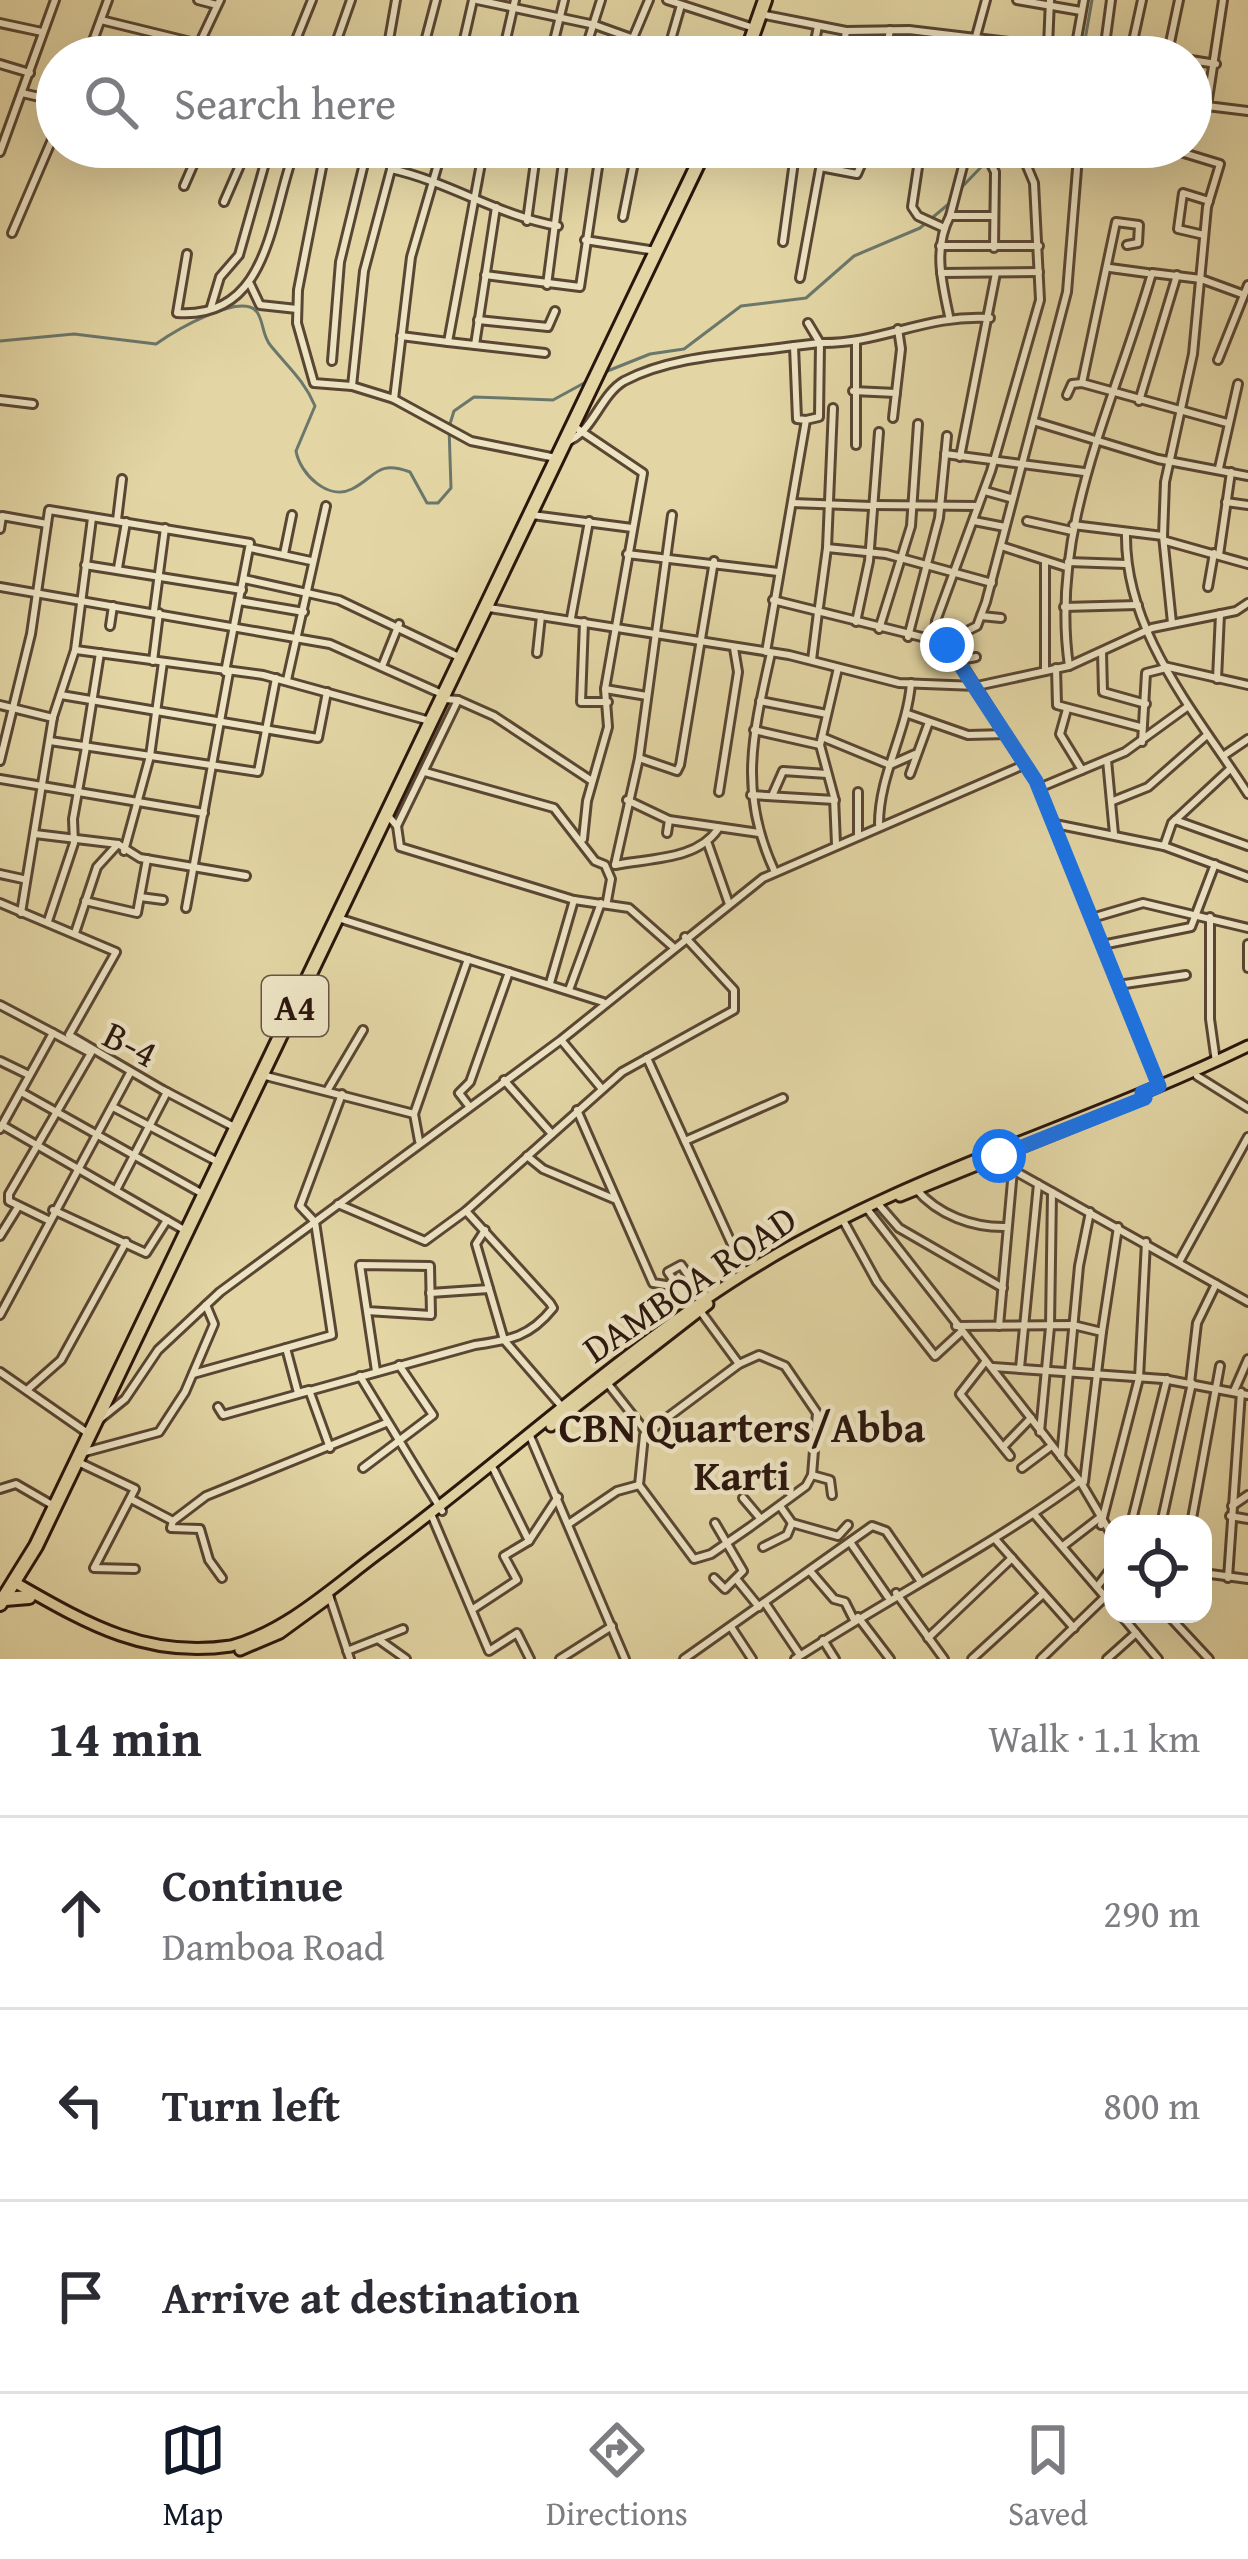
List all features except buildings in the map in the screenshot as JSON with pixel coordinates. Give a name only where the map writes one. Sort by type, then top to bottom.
[{"type":"highway","points":[[752,36],[763,7]]},
{"type":"highway","name":"A4","points":[[0,1604],[92,1429],[430,721],[448,698],[484,607],[564,442],[577,428],[582,404],[696,168]]},
{"type":"highway","points":[[0,1604],[11,1595],[30,1594],[23,1566]]},
{"type":"main road","name":"DAMBOA ROAD","points":[[1143,1095],[1248,1049]]},
{"type":"main road","name":"DAMBOA ROAD","points":[[436,1513],[698,1305],[746,1273],[864,1206],[1197,1076],[1248,1049]]},
{"type":"main road","name":"DAMBOA ROAD","points":[[698,1305],[873,1207],[998,1152]]},
{"type":"main road","name":"DAMBOA ROAD","points":[[109,1641],[202,1657],[263,1634],[328,1594],[494,1470],[563,1408],[605,1379]]},
{"type":"main road","name":"DAMBOA ROAD","points":[[12,1584],[109,1641],[175,1659]]},
{"type":"street","points":[[42,36],[55,0]]},
{"type":"street","points":[[95,36],[108,0]]},
{"type":"street","points":[[198,0],[219,2],[203,36]]},
{"type":"street","points":[[297,36],[312,0]]},
{"type":"street","points":[[338,36],[351,0]]},
{"type":"street","points":[[390,36],[396,0]]},
{"type":"street","points":[[427,36],[436,0]]},
{"type":"street","points":[[466,36],[475,0],[514,4],[626,36]]},
{"type":"street","points":[[555,36],[564,0]]},
{"type":"street","points":[[591,36],[602,0]]},
{"type":"street","points":[[635,36],[650,0]]},
{"type":"street","points":[[667,0],[754,28]]},
{"type":"street","points":[[979,36],[986,0]]},
{"type":"street","points":[[1017,0],[1081,10]]},
{"type":"street","points":[[1078,36],[1084,0]]},
{"type":"street","points":[[1106,36],[1111,0]]},
{"type":"street","points":[[1134,36],[1142,0]]},
{"type":"street","points":[[1174,36],[1179,0]]},
{"type":"street","points":[[1212,83],[1223,0]]},
{"type":"street","points":[[1048,36],[1049,3]]},
{"type":"street","points":[[507,36],[514,4]]},
{"type":"street","points":[[672,36],[681,5]]},
{"type":"street","points":[[763,7],[846,31],[945,36]]},
{"type":"street","points":[[101,20],[166,36]]},
{"type":"street","points":[[0,23],[43,32]]},
{"type":"street","points":[[816,36],[818,26]]},
{"type":"street","points":[[889,36],[890,30]]},
{"type":"street","points":[[845,36],[846,31]]},
{"type":"street","points":[[0,152],[36,54]]},
{"type":"street","points":[[1212,63],[1216,64]]},
{"type":"street","points":[[0,64],[30,73]]},
{"type":"street","points":[[22,93],[36,96]]},
{"type":"street","points":[[1212,107],[1248,111]]},
{"type":"street","points":[[1172,623],[1165,539],[1168,461],[1193,354],[1204,235],[1219,160],[1212,158]]},
{"type":"street","points":[[12,233],[40,168]]},
{"type":"street","points":[[184,185],[192,168]]},
{"type":"street","points":[[224,202],[239,168]]},
{"type":"street","points":[[212,307],[226,267],[239,255],[264,168]]},
{"type":"street","points":[[187,254],[176,310],[183,314],[234,300],[250,284],[268,242],[290,168]]},
{"type":"street","points":[[321,168],[307,226],[297,309],[314,383],[352,386],[394,399],[470,441],[556,458]]},
{"type":"street","points":[[332,361],[340,262],[363,168]]},
{"type":"street","points":[[352,386],[364,271],[392,168]]},
{"type":"street","points":[[405,168],[527,221],[558,226]]},
{"type":"street","points":[[394,399],[411,257],[437,168]]},
{"type":"street","points":[[448,342],[481,168]]},
{"type":"street","points":[[527,221],[534,168]]},
{"type":"street","points":[[547,285],[563,168]]},
{"type":"street","points":[[485,275],[580,287],[598,168]]},
{"type":"street","points":[[623,218],[633,168]]},
{"type":"street","points":[[783,242],[793,168]]},
{"type":"street","points":[[800,278],[820,168]]},
{"type":"street","points":[[825,168],[857,175],[860,168]]},
{"type":"street","points":[[918,168],[912,207],[918,216],[943,228]]},
{"type":"street","points":[[949,317],[940,247],[963,168]]},
{"type":"street","points":[[992,168],[994,248]]},
{"type":"street","points":[[934,640],[936,621],[985,491],[1040,300],[1040,245],[1031,168]]},
{"type":"street","points":[[953,650],[981,616],[1036,422],[1070,275],[1077,169]]},
{"type":"street","points":[[1204,235],[1178,229],[1180,207],[1183,193],[1209,201]]},
{"type":"street","points":[[475,345],[496,207]]},
{"type":"street","points":[[950,216],[993,217]]},
{"type":"street","points":[[1082,383],[1116,222],[1139,225],[1138,243],[1127,244]]},
{"type":"street","points":[[585,240],[656,251]]},
{"type":"street","points":[[940,247],[1040,245]]},
{"type":"street","points":[[1109,268],[1147,272]]},
{"type":"street","points":[[941,272],[1041,272]]},
{"type":"street","points":[[960,457],[996,273]]},
{"type":"street","points":[[1069,665],[1064,607],[1084,472],[1100,442],[1152,273],[1201,279],[1242,294]]},
{"type":"street","points":[[1139,400],[1177,275]]},
{"type":"street","points":[[250,284],[260,305],[297,309]]},
{"type":"street","points":[[1218,361],[1248,285]]},
{"type":"street","points":[[478,320],[548,327],[555,311]]},
{"type":"street","points":[[584,839],[608,727],[605,689],[643,473],[577,428],[612,389],[628,380],[719,356],[856,341],[949,317],[990,318]]},
{"type":"street","points":[[794,346],[797,419],[806,421],[819,416],[820,344],[808,323]]},
{"type":"street","points":[[892,418],[898,329]]},
{"type":"street","points":[[400,336],[545,353]]},
{"type":"street","points":[[856,341],[856,445]]},
{"type":"street","points":[[1067,395],[1069,386],[1082,383],[1227,423]]},
{"type":"street","points":[[1219,469],[1238,384]]},
{"type":"street","points":[[854,391],[896,393]]},
{"type":"street","points":[[0,400],[33,404]]},
{"type":"street","points":[[812,660],[827,548],[833,408]]},
{"type":"street","points":[[774,870],[758,833],[751,795],[754,730],[806,421]]},
{"type":"street","points":[[1036,422],[1168,461],[1248,476]]},
{"type":"street","points":[[879,629],[902,559],[913,504],[918,424]]},
{"type":"street","points":[[856,622],[869,553],[879,432]]},
{"type":"street","points":[[908,638],[941,503],[947,436]]},
{"type":"street","points":[[945,454],[1084,472]]},
{"type":"street","points":[[1208,587],[1231,472]]},
{"type":"street","points":[[118,568],[122,479]]},
{"type":"street","points":[[985,491],[1012,498]]},
{"type":"street","points":[[1226,502],[1248,505]]},
{"type":"street","points":[[792,503],[980,506]]},
{"type":"street","points":[[287,680],[326,506]]},
{"type":"street","points":[[0,761],[5,706],[39,592],[49,510],[232,538],[250,548],[312,561]]},
{"type":"street","points":[[529,514],[632,528]]},
{"type":"street","points":[[284,554],[292,515]]},
{"type":"street","points":[[569,990],[611,879],[610,865],[639,758],[672,515]]},
{"type":"street","points":[[0,529],[2,516],[47,524]]},
{"type":"street","points":[[22,913],[23,879],[53,718],[75,650],[92,518]]},
{"type":"street","points":[[571,619],[589,521]]},
{"type":"street","points":[[974,521],[1005,527]]},
{"type":"street","points":[[1027,521],[1165,539],[1248,563]]},
{"type":"street","points":[[153,661],[165,528]]},
{"type":"street","points":[[1126,532],[1126,564],[1148,631],[1188,706],[1248,794]]},
{"type":"street","points":[[1001,546],[1045,563],[1126,564]]},
{"type":"street","points":[[186,908],[223,721],[238,601],[250,548]]},
{"type":"street","points":[[827,548],[902,559],[992,583]]},
{"type":"street","points":[[627,554],[780,572]]},
{"type":"street","points":[[639,758],[678,770],[714,561]]},
{"type":"street","points":[[1045,563],[1045,671]]},
{"type":"street","points":[[86,565],[242,590]]},
{"type":"street","points":[[244,579],[308,589],[399,624],[461,658]]},
{"type":"street","points":[[0,587],[297,636],[383,664],[494,716],[593,781]]},
{"type":"street","points":[[773,600],[908,638],[934,640],[961,660],[1039,788],[1159,1086]]},
{"type":"street","points":[[238,601],[304,612]]},
{"type":"street","points":[[484,607],[769,652],[910,683],[977,686],[1069,665],[1148,631],[1248,603]]},
{"type":"street","points":[[110,626],[113,604]]},
{"type":"street","points":[[1064,607],[1138,605]]},
{"type":"street","points":[[1217,679],[1220,614]]},
{"type":"street","points":[[537,653],[541,616]]},
{"type":"street","points":[[981,616],[1001,618]]},
{"type":"street","points":[[584,622],[581,702],[608,702]]},
{"type":"street","points":[[383,664],[399,624]]},
{"type":"street","points":[[718,791],[738,672],[734,648]]},
{"type":"street","points":[[75,650],[277,678],[430,721]]},
{"type":"street","points":[[1102,652],[1102,692],[1146,704]]},
{"type":"street","points":[[48,921],[73,837],[100,653]]},
{"type":"street","points":[[961,660],[976,657]]},
{"type":"street","points":[[75,933],[97,867],[121,848],[140,800],[163,662]]},
{"type":"street","points":[[1142,742],[1147,670],[1165,667],[1248,685]]},
{"type":"street","points":[[836,844],[835,800],[821,741],[838,668]]},
{"type":"street","points":[[1056,668],[1057,704],[1140,727]]},
{"type":"street","points":[[50,741],[258,772],[277,678]]},
{"type":"street","points":[[879,825],[879,796],[908,714],[910,683]]},
{"type":"street","points":[[605,689],[647,695]]},
{"type":"street","points":[[61,695],[317,738],[327,692]]},
{"type":"street","points":[[448,698],[425,772],[397,826],[400,847],[574,900],[604,902],[642,914],[672,946]]},
{"type":"street","points":[[760,700],[828,714]]},
{"type":"street","points":[[5,706],[53,718]]},
{"type":"street","points":[[1039,788],[1142,742],[1188,706]]},
{"type":"street","points":[[1068,708],[1060,734],[1082,770]]},
{"type":"street","points":[[908,714],[978,737],[1007,734]]},
{"type":"street","points":[[910,774],[929,722]]},
{"type":"street","points":[[754,730],[821,741],[890,765],[916,754]]},
{"type":"street","points":[[1113,801],[1148,787],[1208,735]]},
{"type":"street","points":[[1223,756],[1248,740]]},
{"type":"street","points":[[1107,760],[1114,835]]},
{"type":"street","points":[[0,1372],[92,1429],[120,1405],[158,1350],[206,1306],[419,1141],[561,1040],[672,946],[774,870],[1026,764]]},
{"type":"street","points":[[1164,846],[1175,820],[1230,769]]},
{"type":"street","points":[[425,772],[554,808],[584,839],[595,861],[610,865],[708,844],[718,829]]},
{"type":"street","points":[[772,796],[780,772],[826,774]]},
{"type":"street","points":[[0,779],[204,814]]},
{"type":"street","points":[[858,792],[858,834]]},
{"type":"street","points":[[751,795],[835,800]]},
{"type":"street","points":[[627,800],[669,820],[758,833]]},
{"type":"street","points":[[386,815],[397,826]]},
{"type":"street","points":[[667,833],[669,820]]},
{"type":"street","points":[[1175,820],[1248,846]]},
{"type":"street","points":[[1054,824],[1164,846],[1248,877]]},
{"type":"street","points":[[34,834],[73,837],[147,859],[246,876]]},
{"type":"street","points":[[708,844],[729,904]]},
{"type":"street","points":[[85,901],[136,913],[147,859]]},
{"type":"street","points":[[1102,945],[1189,928],[1216,864]]},
{"type":"street","points":[[0,874],[23,879]]},
{"type":"street","points":[[140,897],[163,900]]},
{"type":"street","points":[[550,983],[574,900]]},
{"type":"street","points":[[0,903],[116,952],[69,1035],[165,1091],[116,1191]]},
{"type":"street","points":[[1092,918],[1128,903],[1248,928]]},
{"type":"street","points":[[1210,917],[1210,1019],[1216,1062]]},
{"type":"street","points":[[338,918],[605,1003]]},
{"type":"street","points":[[338,1204],[425,1240],[466,1211],[602,1089],[646,1057],[737,1004],[734,990],[685,937]]},
{"type":"street","points":[[1248,944],[1248,968]]},
{"type":"street","points":[[419,1141],[414,1114],[468,959]]},
{"type":"street","points":[[469,1106],[459,1093],[470,1082],[509,972]]},
{"type":"street","points":[[1118,985],[1186,976]]},
{"type":"street","name":"B-4","points":[[0,1005],[236,1128]]},
{"type":"street","points":[[327,1091],[363,1030]]},
{"type":"street","points":[[53,1033],[1,1127],[187,1231]]},
{"type":"street","points":[[561,1040],[602,1089]]},
{"type":"street","points":[[9,1197],[91,1053]]},
{"type":"street","points":[[646,1057],[746,1273]]},
{"type":"street","points":[[0,1060],[29,1076]]},
{"type":"street","points":[[0,1315],[130,1073]]},
{"type":"street","points":[[262,1075],[414,1114]]},
{"type":"street","points":[[1197,1076],[1248,1108]]},
{"type":"street","points":[[504,1080],[552,1134]]},
{"type":"street","points":[[21,1091],[204,1195]]},
{"type":"street","points":[[193,1374],[332,1335],[315,1222],[301,1206],[342,1094]]},
{"type":"street","points":[[685,1141],[783,1098]]},
{"type":"street","points":[[113,1107],[220,1163]]},
{"type":"street","points":[[0,1108],[9,1113]]},
{"type":"street","points":[[578,1110],[653,1283],[678,1287]]},
{"type":"street","points":[[1179,1262],[1248,1137]]},
{"type":"street","points":[[998,1152],[1012,1170],[1248,1302]]},
{"type":"street","points":[[527,1156],[543,1169],[617,1201]]},
{"type":"street","points":[[999,1326],[1012,1170]]},
{"type":"street","points":[[1020,1368],[1038,1184]]},
{"type":"street","points":[[916,1189],[928,1203],[962,1220],[1007,1227]]},
{"type":"street","points":[[0,1192],[49,1220]]},
{"type":"street","points":[[1040,1432],[1050,1327],[1052,1192]]},
{"type":"street","points":[[0,1236],[19,1207]]},
{"type":"street","points":[[873,1207],[899,1228],[1004,1288]]},
{"type":"street","points":[[873,1207],[959,1329],[1081,1482],[1104,1527]]},
{"type":"street","points":[[53,1210],[151,1252],[167,1220]]},
{"type":"street","points":[[286,1348],[298,1393],[532,1331],[553,1308],[466,1211]]},
{"type":"street","points":[[1060,1461],[1072,1325],[1090,1212]]},
{"type":"street","points":[[844,1222],[877,1282],[935,1357],[959,1329],[1072,1325],[1102,1332]]},
{"type":"street","points":[[737,1580],[762,1605],[797,1657],[1081,1482],[1088,1471],[1118,1227]]},
{"type":"street","points":[[486,1229],[476,1244],[504,1340],[563,1408]]},
{"type":"street","points":[[27,1390],[61,1360],[126,1242]]},
{"type":"street","points":[[1062,1547],[1100,1522],[1139,1378],[1146,1242]]},
{"type":"street","points":[[367,1311],[431,1315],[430,1266],[360,1265],[376,1371]]},
{"type":"street","points":[[698,1305],[667,1273],[681,1265],[698,1305],[739,1364]]},
{"type":"street","points":[[1163,1515],[1191,1383],[1197,1323],[1216,1284]]},
{"type":"street","points":[[430,1293],[489,1289]]},
{"type":"street","points":[[77,1457],[159,1432],[193,1374],[214,1324],[206,1306]]},
{"type":"street","points":[[605,1379],[646,1432],[639,1485],[694,1559],[780,1506],[812,1475],[819,1419],[777,1358],[759,1355],[739,1364],[646,1432]]},
{"type":"street","points":[[1228,1578],[1241,1393],[1248,1359]]},
{"type":"street","points":[[987,1364],[1167,1379],[1241,1393]]},
{"type":"street","points":[[987,1364],[960,1394],[1010,1456]]},
{"type":"street","points":[[363,1468],[433,1415],[399,1365]]},
{"type":"street","points":[[1193,1515],[1220,1366]]},
{"type":"street","points":[[360,1376],[436,1513],[489,1651],[517,1633],[530,1659]]},
{"type":"street","points":[[1133,1515],[1167,1379]]},
{"type":"street","points":[[218,1407],[223,1415],[309,1390]]},
{"type":"street","points":[[309,1390],[330,1448]]},
{"type":"street","points":[[1003,1447],[1031,1418]]},
{"type":"street","points":[[222,1578],[208,1560],[200,1529],[171,1528],[173,1521],[206,1496],[386,1423]]},
{"type":"street","points":[[532,1438],[626,1659]]},
{"type":"street","points":[[1022,1468],[1050,1447]]},
{"type":"street","points":[[77,1457],[135,1489],[94,1568],[135,1569]]},
{"type":"street","points":[[494,1470],[529,1541]]},
{"type":"street","points":[[812,1475],[830,1480],[832,1495]]},
{"type":"street","points":[[779,1479],[792,1496]]},
{"type":"street","points":[[0,1489],[16,1484],[54,1506]]},
{"type":"street","points":[[570,1523],[617,1491],[639,1485]]},
{"type":"street","points":[[1232,1506],[1248,1495]]},
{"type":"street","points":[[473,1609],[517,1580],[504,1556],[529,1541],[559,1497]]},
{"type":"street","points":[[743,1498],[761,1518]]},
{"type":"street","points":[[131,1499],[173,1521]]},
{"type":"street","points":[[780,1506],[793,1523],[838,1536],[848,1525]]},
{"type":"street","points":[[1034,1514],[1104,1596]]},
{"type":"street","points":[[1230,1516],[1248,1520]]},
{"type":"street","points":[[714,1578],[725,1589],[737,1580],[742,1564],[715,1523]]},
{"type":"street","points":[[764,1546],[787,1534],[793,1523]]},
{"type":"street","points":[[684,1659],[872,1526],[882,1527],[919,1579]]},
{"type":"street","points":[[995,1539],[1074,1628]]},
{"type":"street","points":[[850,1542],[944,1659]]},
{"type":"street","points":[[928,1638],[1012,1558]]},
{"type":"street","points":[[810,1571],[834,1599],[845,1602],[890,1659]]},
{"type":"street","points":[[1212,1575],[1248,1579]]},
{"type":"street","points":[[1097,1587],[1104,1578]]},
{"type":"street","points":[[328,1594],[349,1655],[403,1629]]},
{"type":"street","points":[[972,1659],[1043,1594]]},
{"type":"street","points":[[1041,1659],[1104,1598]]},
{"type":"street","points":[[1127,1623],[1158,1659]]},
{"type":"street","points":[[1175,1623],[1209,1659]]},
{"type":"street","points":[[560,1659],[612,1626]]},
{"type":"street","points":[[731,1627],[752,1659]]},
{"type":"street","points":[[1107,1659],[1136,1634]]},
{"type":"street","points":[[378,1639],[406,1659]]},
{"type":"street","points":[[823,1640],[836,1659]]},
{"type":"waterway","points":[[1086,36],[1092,0]]},
{"type":"waterway","points":[[960,189],[980,168]]},
{"type":"waterway","points":[[605,372],[650,354],[684,349],[741,306],[806,298],[854,256],[920,228],[951,202]]},
{"type":"waterway","points":[[0,341],[74,334],[156,344],[222,310],[249,307],[257,312],[268,342],[315,406],[296,451],[309,476],[325,488],[343,492],[378,471],[399,469],[410,472],[427,503],[438,503],[451,488],[449,427],[454,411],[474,397],[553,400],[586,382]]},
{"type":"district","name":"CBN Quarters/Abba Karti","points":[[742,1450]]},
{"type":"route","points":[[947,645],[965,665],[1036,781],[1159,1086],[1142,1093],[1145,1098],[999,1156]]}]
